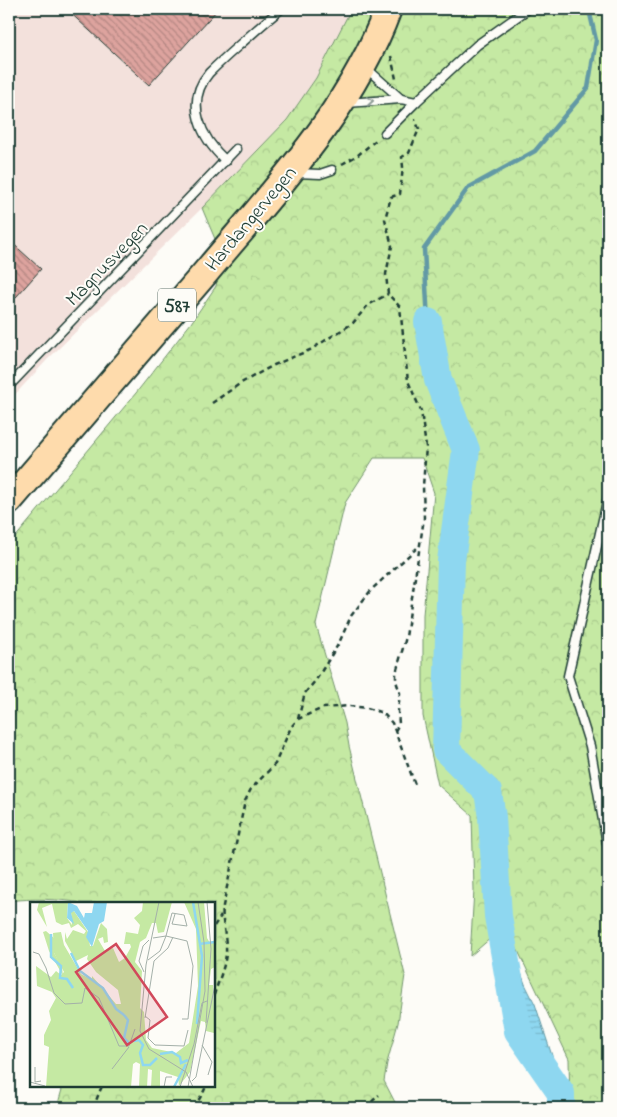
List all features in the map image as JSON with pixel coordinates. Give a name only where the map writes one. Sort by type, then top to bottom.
[{"type":"main road","name":"Hardangervegen","points":[[9,501],[289,172],[321,131],[340,104],[363,64],[388,9]]},
{"type":"main road","name":"587","points":[[9,518],[59,444]]},
{"type":"lane","points":[[226,161],[214,151],[204,135],[197,113],[197,97],[208,74],[281,9]]},
{"type":"lane","points":[[386,133],[416,102],[477,46],[528,9]]},
{"type":"lane","points":[[363,64],[401,99]]},
{"type":"lane","points":[[340,104],[401,99],[416,102]]},
{"type":"lane","name":"Magnusvegen","points":[[9,386],[236,150]]},
{"type":"lane","points":[[289,172],[314,175],[332,170]]},
{"type":"lane","points":[[608,497],[568,676],[590,746],[608,849]]},
{"type":"path","points":[[391,49],[401,99]]},
{"type":"path","points":[[395,731],[399,724],[400,693],[396,681],[396,672],[406,637],[424,518],[423,486],[426,447],[421,412],[408,381],[400,308],[388,294],[386,274],[392,246],[385,218],[391,197],[400,194],[403,167],[402,157],[409,153],[419,129],[415,118],[416,102]]},
{"type":"path","points":[[332,170],[358,155],[386,133]]},
{"type":"path","points":[[212,403],[241,383],[274,365],[317,346],[353,323],[368,305],[388,294]]},
{"type":"path","points":[[298,719],[305,693],[316,680],[339,643],[350,616],[371,590],[420,546]]},
{"type":"path","points":[[215,991],[226,952],[222,915],[227,880],[245,801],[251,789],[275,764],[291,727],[298,719],[323,708],[350,706],[367,708],[383,713],[387,716],[395,731],[416,787]]},
{"type":"path","points":[[215,925],[222,915]]},
{"type":"path","points":[[94,1108],[102,1087]]},
{"type":"path","points":[[194,1108],[206,1087]]},
{"type":"path","points":[[365,1108],[379,1095]]},
{"type":"shaded area","points":[[9,9],[351,9],[316,78],[287,120],[202,208],[47,360],[9,401]]},
{"type":"green space","points":[[351,9],[608,9],[608,1108],[570,1108],[569,1059],[504,921],[498,916],[492,937],[470,956],[474,890],[472,815],[438,785],[423,716],[423,615],[434,493],[422,458],[374,458],[345,503],[316,625],[345,723],[405,975],[398,1023],[384,1081],[398,1108],[144,1108],[139,1105],[126,1105],[122,1108],[60,1108],[59,1100],[63,1087],[215,1087],[215,902],[74,902],[36,899],[9,901],[9,545],[136,393],[191,323],[216,286],[221,262],[215,239],[202,208],[287,120],[316,78]]},
{"type":"water","points":[[498,916],[503,921],[525,984],[535,1004],[560,1080],[561,1093],[543,1074],[532,1055],[502,989],[493,959]]},
{"type":"building","points":[[66,9],[218,9],[149,85]]},
{"type":"building","points":[[9,240],[41,269],[9,305]]},
{"type":"waterway","points":[[428,322],[424,249],[468,188],[535,151],[588,88],[596,40],[590,14],[584,9]]},
{"type":"waterway","points":[[428,322],[438,380],[466,450],[451,561],[446,750],[488,792],[492,817],[498,916],[518,1031],[561,1093],[561,1108]]}]
